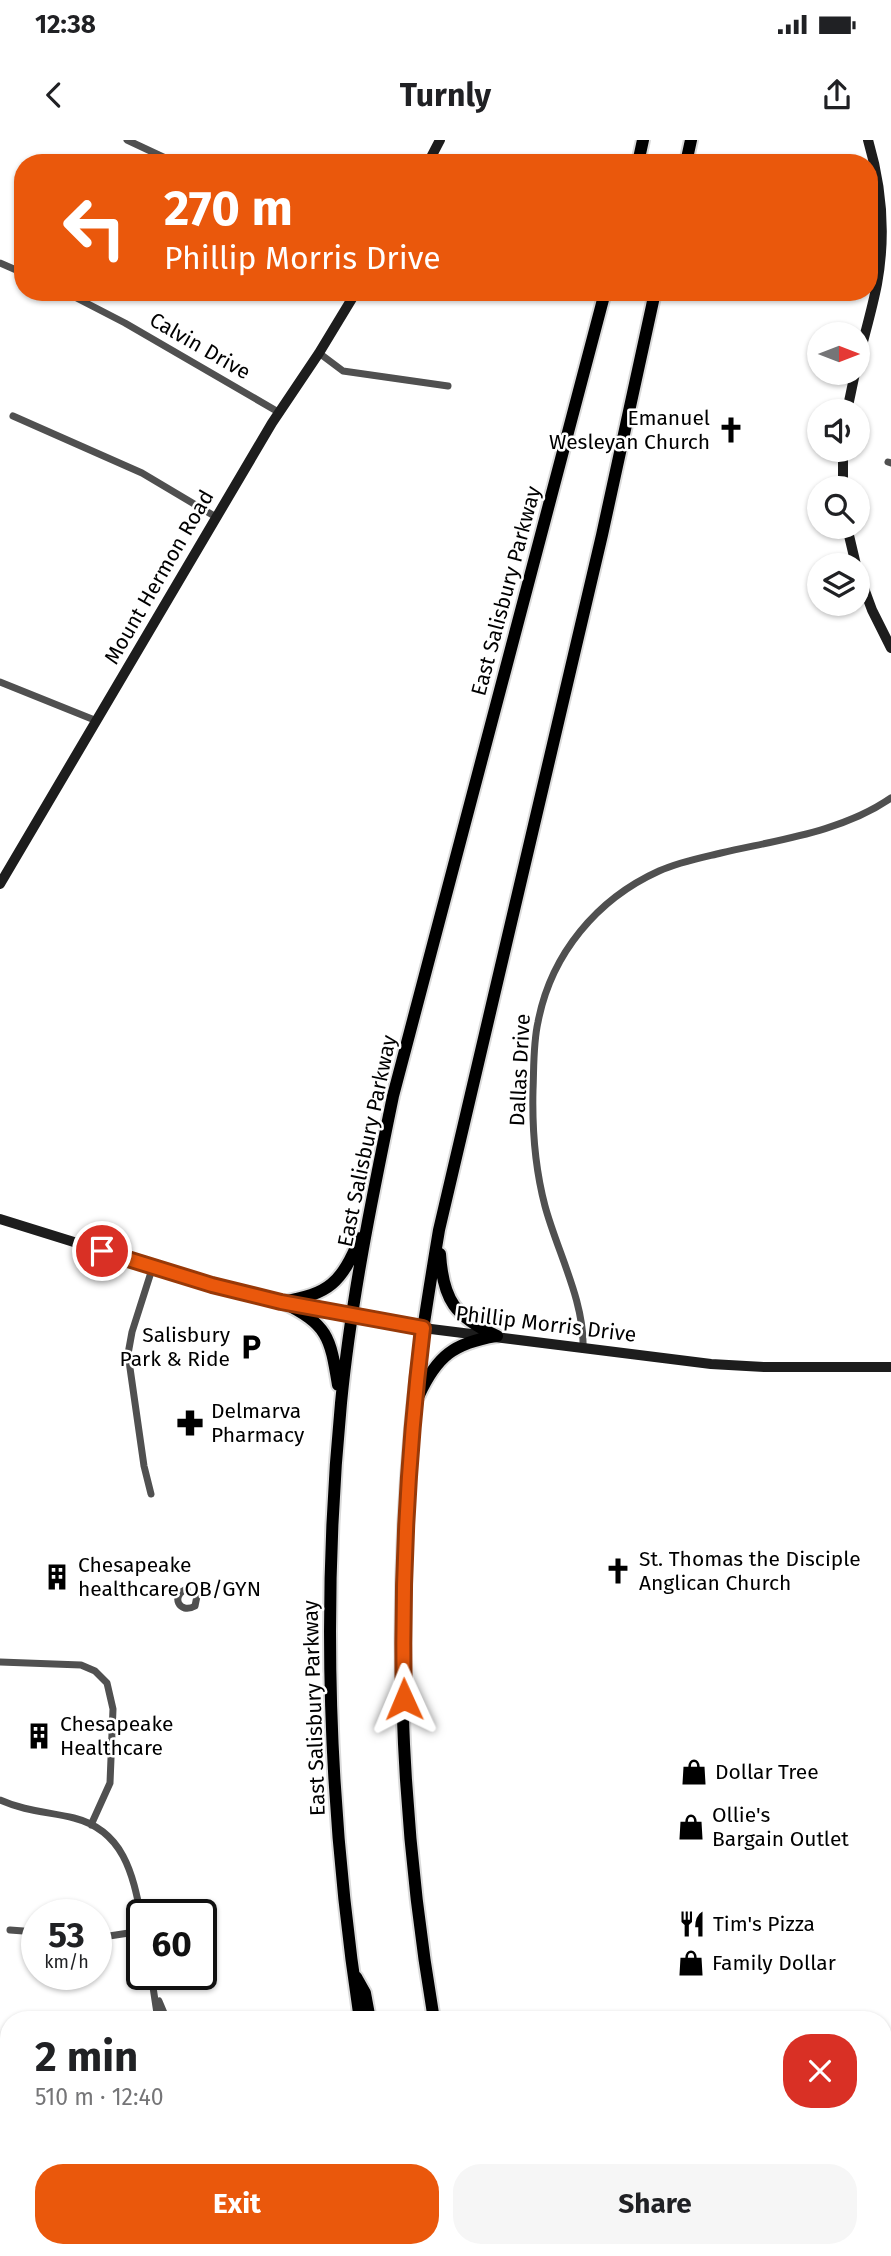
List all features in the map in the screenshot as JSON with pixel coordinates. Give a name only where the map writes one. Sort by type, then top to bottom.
[{"type":"main road","points":[[878,185],[881,249],[878,272]]},
{"type":"main road","name":"Mount Hermon Road","points":[[0,884],[216,517],[351,301]]},
{"type":"main road","name":"East Salisbury Parkway","points":[[359,2011],[338,1841],[330,1695],[332,1547],[341,1402],[352,1316],[367,1222],[393,1096],[603,301]]},
{"type":"main road","points":[[433,2011],[413,1865],[404,1717],[404,1564],[414,1406],[423,1328],[439,1230],[599,548],[653,301]]},
{"type":"main road","points":[[868,322],[873,301]]},
{"type":"main road","points":[[870,605],[891,648]]},
{"type":"main road","name":"Phillip Morris Drive","points":[[0,1219],[212,1285],[281,1302],[423,1328],[711,1364],[764,1367],[891,1367]]},
{"type":"main road","points":[[281,1302],[312,1296],[332,1284],[348,1263],[367,1222]]},
{"type":"main road","points":[[439,1230],[443,1284],[448,1297],[463,1318],[497,1336]]},
{"type":"main road","points":[[281,1302],[317,1323],[328,1339],[341,1402]]},
{"type":"main road","points":[[414,1406],[434,1367],[448,1353],[464,1343],[497,1336]]},
{"type":"main road","points":[[352,1970],[365,1993],[368,2011]]},
{"type":"street","points":[[127,140],[157,154]]},
{"type":"street","name":"Calvin Drive","points":[[82,301],[280,413]]},
{"type":"street","points":[[319,354],[343,371],[448,386]]},
{"type":"street","points":[[13,416],[142,473],[216,517]]},
{"type":"street","points":[[0,682],[97,721]]},
{"type":"street","name":"Dallas Drive","points":[[583,1349],[582,1318],[541,1191],[533,1127],[537,1024],[547,989],[562,957],[582,929],[606,904],[634,884],[661,870],[842,823],[891,798]]},
{"type":"street","points":[[151,1494],[144,1466],[128,1354],[153,1266]]},
{"type":"street","points":[[187,1589],[178,1594],[180,1606],[192,1608],[197,1596]]},
{"type":"street","points":[[0,1662],[81,1665],[95,1671],[107,1683],[113,1709],[110,1783],[91,1825]]},
{"type":"street","points":[[3,1802],[28,1810],[77,1819],[91,1825],[124,1854],[137,1899]]},
{"type":"street","points":[[10,1930],[21,1931]]},
{"type":"street","points":[[154,1990],[157,2011]]},
{"type":"street","points":[[154,1990],[163,2011]]},
{"type":"place","name":"Emanuel Wesleyan Church","points":[[731,430]]},
{"type":"place","name":"Salisbury Park & Ride","points":[[251,1347]]},
{"type":"place","name":"Delmarva Pharmacy","points":[[190,1423]]},
{"type":"place","name":"St. Thomas the Disciple Anglican Church","points":[[618,1571]]},
{"type":"place","name":"Chesapeake healthcare OB/GYN","points":[[57,1577]]},
{"type":"place","name":"Chesapeake Healthcare","points":[[39,1736]]},
{"type":"place","name":"Dollar Tree","points":[[694,1772]]},
{"type":"place","name":"Ollie's Bargain Outlet","points":[[691,1827]]},
{"type":"place","name":"Tim's Pizza","points":[[692,1924]]},
{"type":"place","name":"Family Dollar","points":[[691,1963]]},
{"type":"route","points":[[102,1251],[212,1285],[281,1302],[423,1328],[411,1427],[406,1510],[402,1619],[404,1699]]}]
